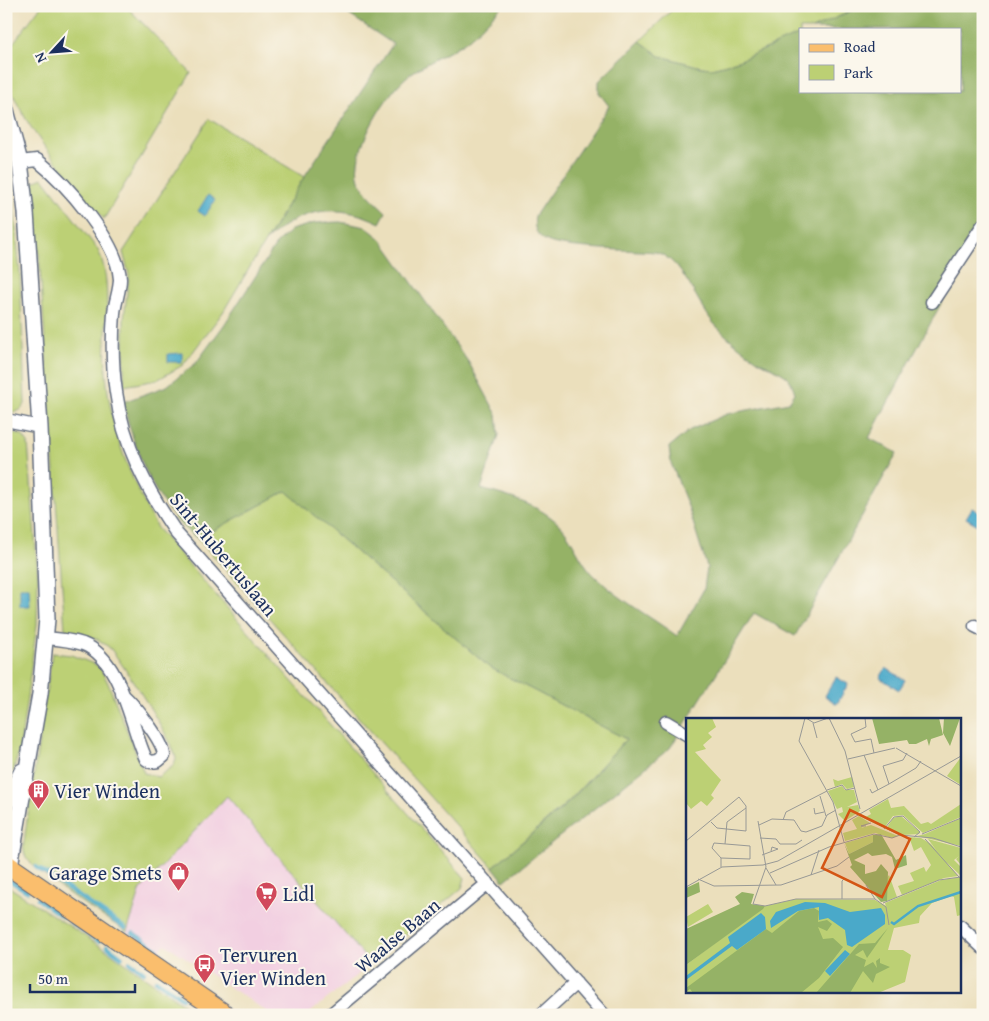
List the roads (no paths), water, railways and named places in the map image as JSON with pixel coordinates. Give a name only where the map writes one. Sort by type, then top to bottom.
[{"type":"main road","points":[[8,865],[226,1015]]},
{"type":"street","points":[[6,110],[20,162],[26,212],[40,427],[46,566],[45,638],[31,751],[8,865]]},
{"type":"street","name":"Sint-Hubertuslaan","points":[[20,162],[37,160],[56,175],[109,243],[116,257],[120,282],[114,311],[112,355],[116,392],[123,428],[134,459],[153,498],[177,534],[604,1015]]},
{"type":"street","points":[[932,302],[983,225]]},
{"type":"street","points":[[6,420],[40,427]]},
{"type":"street","points":[[45,638],[75,642],[92,649],[107,664],[122,694],[146,759],[151,762],[158,761],[164,756],[162,748],[136,708],[122,694]]},
{"type":"street","points":[[666,722],[686,733]]},
{"type":"street","points":[[6,802],[31,751]]},
{"type":"street","name":"Waalse Baan","points":[[330,1015],[488,883]]},
{"type":"street","points":[[962,928],[983,948]]},
{"type":"street","points":[[540,1015],[576,983]]},
{"type":"water","points":[[208,195],[215,200],[205,216],[198,211]]},
{"type":"water","points":[[182,353],[182,362],[168,362],[168,354]]},
{"type":"water","points":[[972,508],[983,515],[983,528],[966,518]]},
{"type":"water","points":[[20,587],[29,587],[30,606],[20,606]]},
{"type":"water","points":[[886,668],[905,680],[899,690],[880,678]]},
{"type":"water","points":[[836,677],[848,684],[837,704],[825,696]]},
{"type":"waterway","points":[[36,867],[125,928]]},
{"type":"waterway","points":[[11,881],[27,891]]},
{"type":"waterway","points":[[38,899],[62,916]]},
{"type":"waterway","points":[[71,922],[99,941]]},
{"type":"waterway","points":[[133,933],[157,949]]},
{"type":"waterway","points":[[107,946],[122,957]]},
{"type":"waterway","points":[[130,962],[144,972]]},
{"type":"waterway","points":[[156,980],[182,998]]},
{"type":"place","name":"Vier Winden","points":[[38,809]]},
{"type":"place","name":"Garage Smets","points":[[178,891]]},
{"type":"place","name":"Lidl","points":[[267,912]]},
{"type":"place","name":"Tervuren Vier Winden","points":[[204,984]]}]
